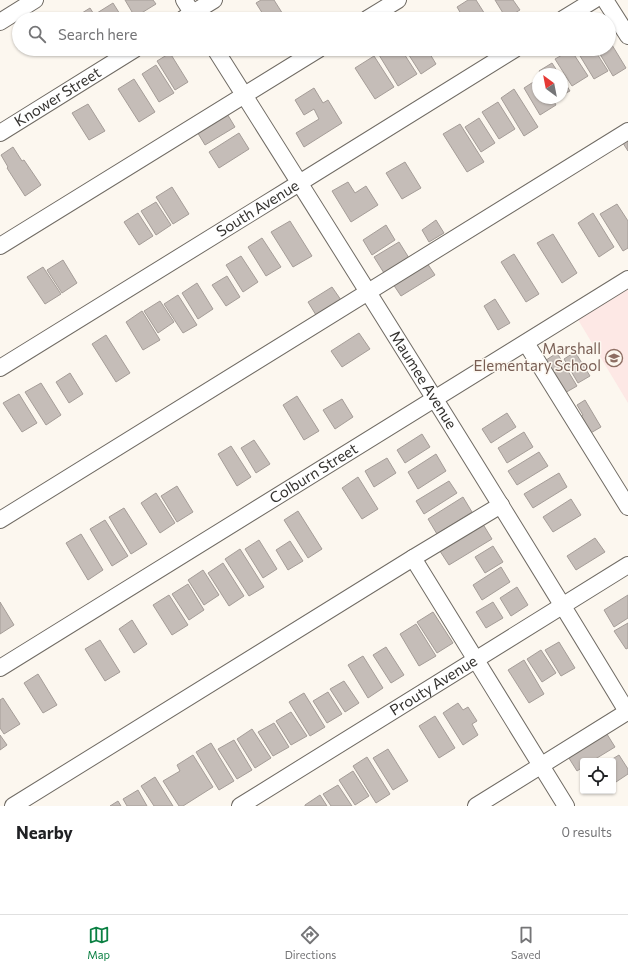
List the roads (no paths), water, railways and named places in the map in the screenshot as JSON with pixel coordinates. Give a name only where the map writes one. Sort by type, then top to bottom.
[{"type":"street","points":[[16,12],[35,0]]},
{"type":"street","points":[[191,12],[214,0]]},
{"type":"street","points":[[378,12],[398,0]]},
{"type":"street","points":[[574,12],[594,0]]},
{"type":"street","points":[[605,0],[613,12]]},
{"type":"street","points":[[0,22],[12,14]]},
{"type":"street","points":[[616,17],[628,36]]},
{"type":"street","name":"Knower Street","points":[[0,133],[124,56]]},
{"type":"street","name":"Maumee Avenue","points":[[219,56],[501,505],[628,713]]},
{"type":"street","points":[[0,246],[307,56]]},
{"type":"street","name":"South Avenue","points":[[0,368],[504,56]]},
{"type":"street","points":[[0,520],[628,131]]},
{"type":"street","name":"Colburn Street","points":[[0,668],[628,280]]},
{"type":"street","points":[[526,343],[628,507]]},
{"type":"street","points":[[13,806],[501,505]]},
{"type":"street","points":[[413,558],[566,806]]},
{"type":"street","name":"Prouty Avenue","points":[[240,806],[628,566]]},
{"type":"street","points":[[476,806],[628,713]]},
{"type":"place","name":"Marshall Elementary School","points":[[614,358]]}]
